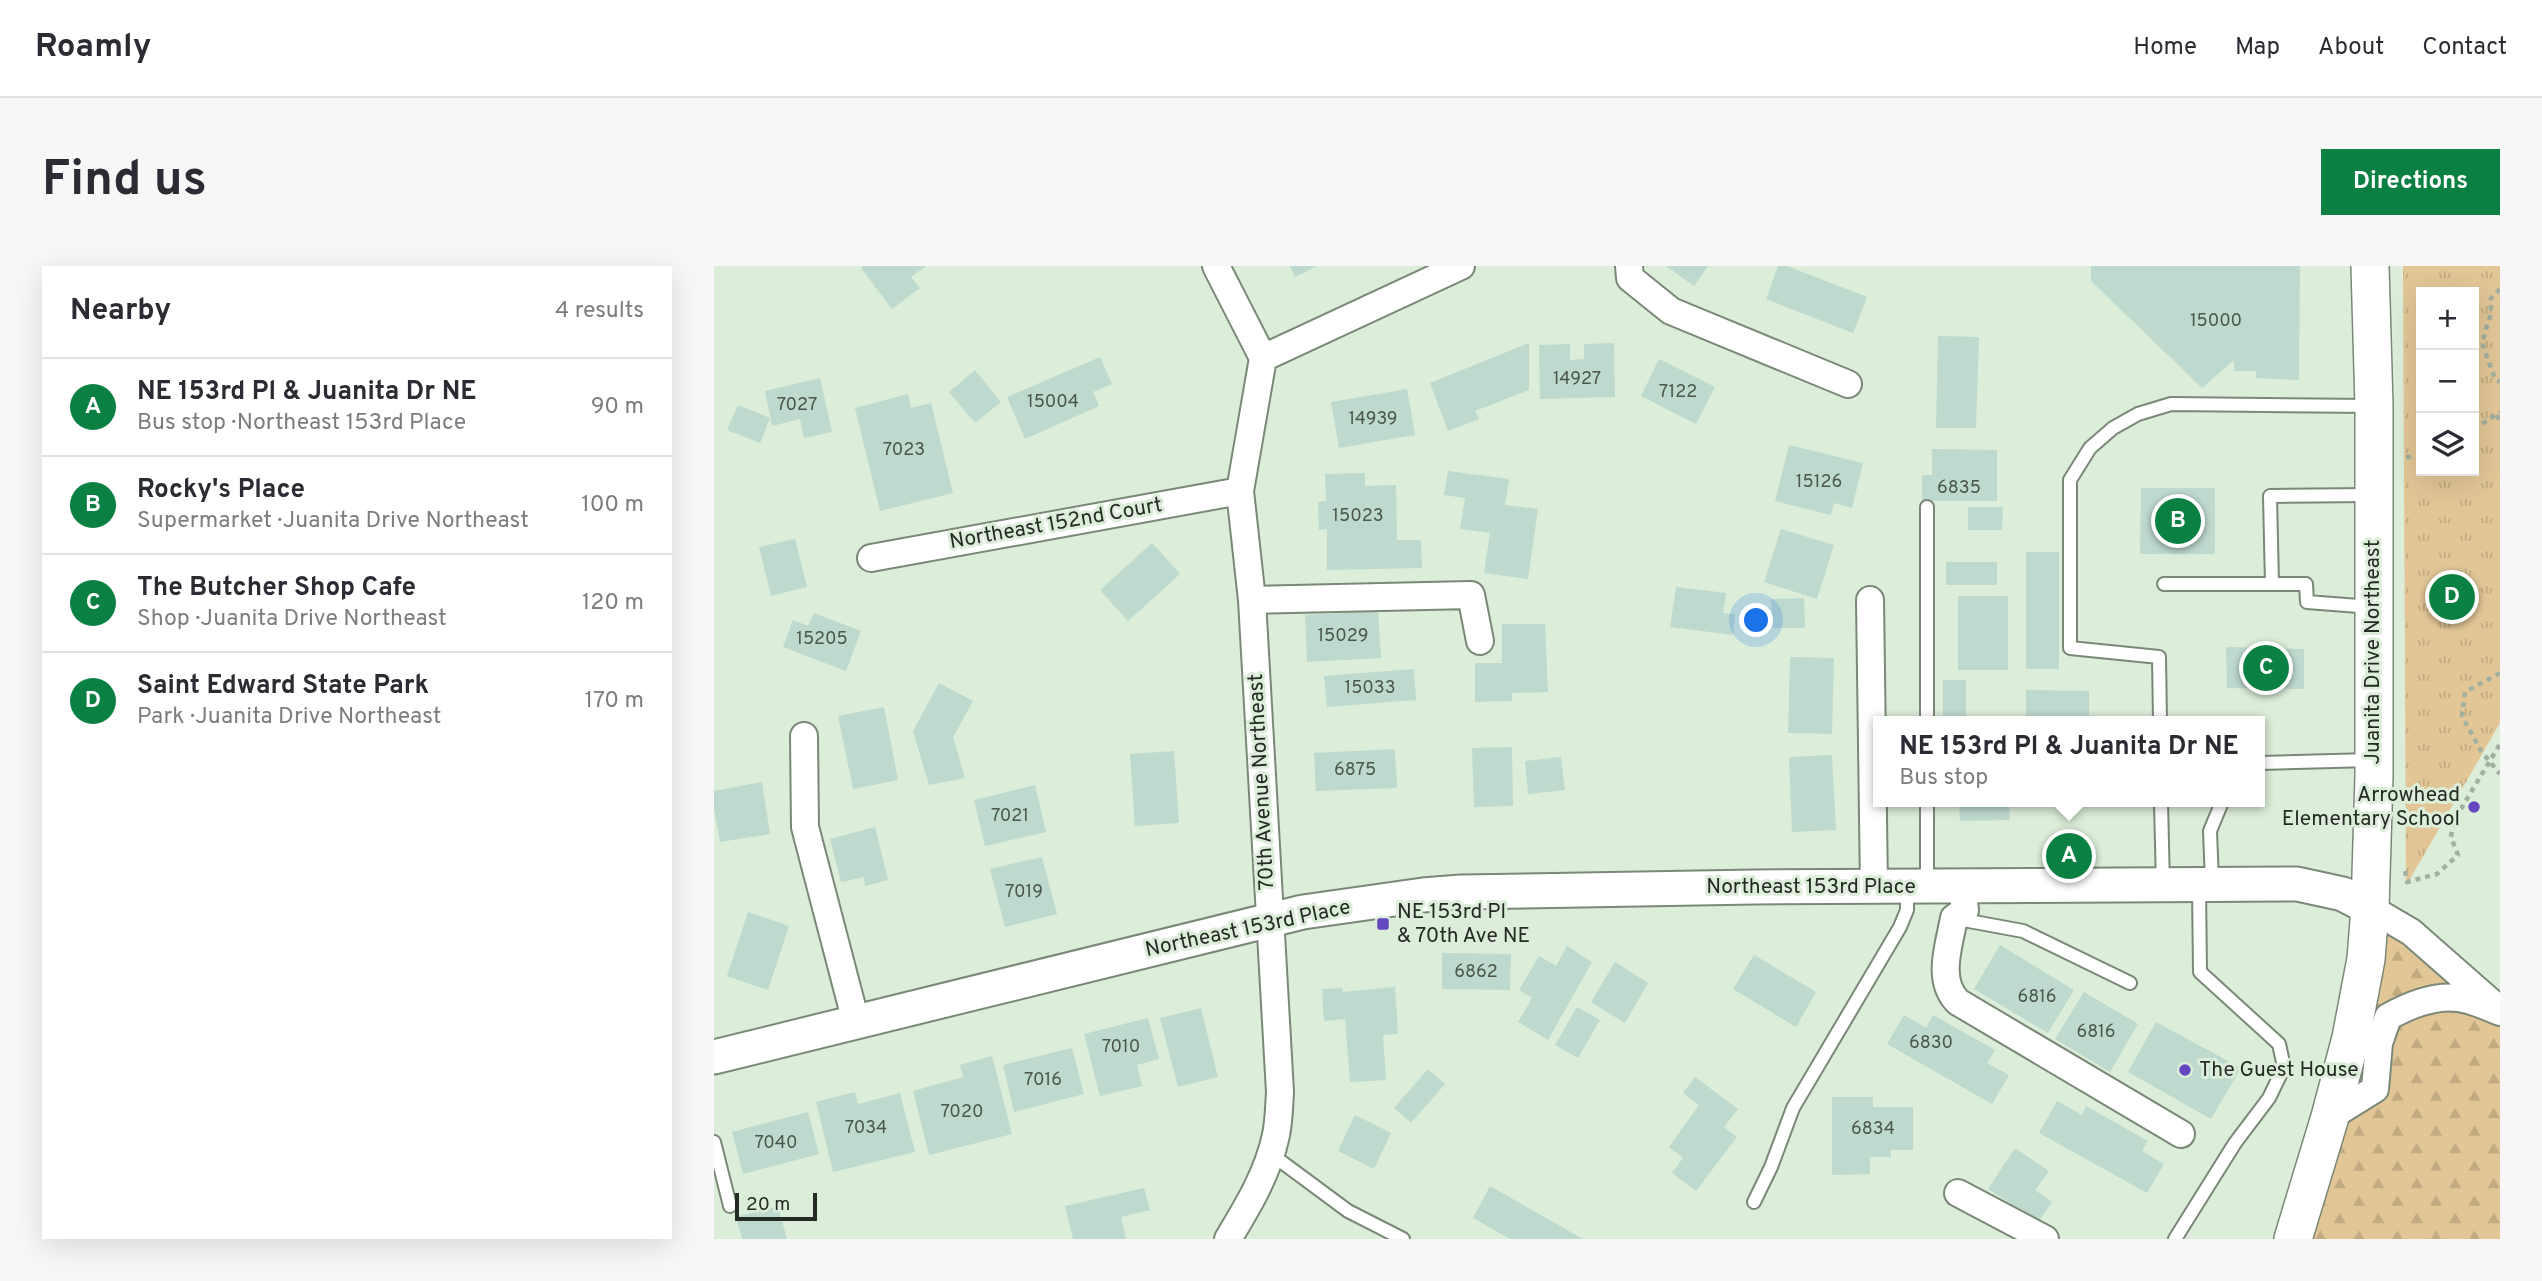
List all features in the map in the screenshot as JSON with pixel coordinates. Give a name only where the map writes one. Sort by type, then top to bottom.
[{"type":"main road","name":"Juanita Drive Northeast","points":[[2293,1239],[2351,1038],[2366,958],[2370,908],[2374,760],[2374,406],[2370,266]]},
{"type":"street","points":[[1216,266],[1263,358],[1461,266]]},
{"type":"street","points":[[1629,266],[1630,278],[1671,312],[1848,384]]},
{"type":"street","name":"70th Avenue Northeast","points":[[1228,1239],[1256,1191],[1271,1154],[1277,1133],[1280,1092],[1252,600],[1240,491],[1263,358]]},
{"type":"street","name":"Northeast 152nd Court","points":[[871,558],[1240,491]]},
{"type":"street","points":[[1252,600],[1471,595],[1480,641]]},
{"type":"street","points":[[1870,600],[1883,716]]},
{"type":"street","points":[[804,736],[805,827],[856,1022]]},
{"type":"street","points":[[1894,807],[1903,887]]},
{"type":"street","name":"Northeast 153rd Place","points":[[714,1057],[1303,912],[1423,895],[1755,887],[1903,887],[1958,902],[2163,886],[2297,884],[2343,894],[2370,908]]},
{"type":"street","points":[[1958,902],[1945,985],[1958,1002],[2181,1134]]},
{"type":"street","points":[[2370,908],[2411,932],[2500,1011]]},
{"type":"street","points":[[2330,1117],[2375,1089],[2379,1043],[2388,1017],[2429,999],[2466,999],[2500,1011]]},
{"type":"street","points":[[1958,1193],[2045,1239]]},
{"type":"lane","points":[[2160,716],[2159,657],[2070,648],[2070,480],[2090,448],[2113,428],[2138,414],[2171,404],[2374,406]]},
{"type":"lane","points":[[2272,584],[2270,496],[2372,495]]},
{"type":"lane","points":[[1927,507],[1927,716]]},
{"type":"lane","points":[[2164,584],[2306,584],[2307,603],[2373,607]]},
{"type":"lane","points":[[2265,763],[2374,760]]},
{"type":"lane","points":[[1754,1202],[1771,1167],[1793,1108],[1900,928],[1907,910],[1903,887],[1926,807]]},
{"type":"lane","points":[[2161,807],[2163,886]]},
{"type":"lane","points":[[2175,1239],[2235,1143],[2269,1098],[2284,1067],[2279,1044],[2200,972],[2210,831],[2219,807]]},
{"type":"lane","points":[[1958,902],[2130,983]]},
{"type":"lane","points":[[714,1142],[730,1206]]},
{"type":"lane","points":[[1271,1154],[1348,1212],[1403,1239]]},
{"type":"path","points":[[2500,289],[2491,298],[2491,313],[2482,343],[2495,379],[2500,382]]},
{"type":"path","points":[[2479,426],[2499,413],[2500,422]]},
{"type":"path","points":[[2500,673],[2465,692],[2462,716],[2481,751],[2500,774]]},
{"type":"path","points":[[2405,870],[2407,882],[2437,874],[2458,855],[2451,837],[2453,822],[2500,744]]},
{"type":"green space","points":[[2403,266],[2500,266],[2500,723],[2406,886]]},
{"type":"green space","points":[[2390,906],[2500,1005],[2500,1239],[2291,1239]]},
{"type":"building","points":[[926,266],[911,277],[920,288],[892,309],[861,268]]},
{"type":"building","points":[[1290,266],[1317,266],[1295,277]]},
{"type":"building","points":[[1666,266],[1708,266],[1694,286]]},
{"type":"building","points":[[1778,266],[1787,266],[1867,297],[1853,333],[1766,299]]},
{"type":"building","points":[[2091,266],[2300,266],[2299,380],[2256,378],[2256,371],[2234,371],[2234,360],[2202,388],[2091,281]]},
{"type":"building","points":[[1938,336],[1979,337],[1976,428],[1936,428]]},
{"type":"building","points":[[1529,343],[1529,390],[1475,411],[1479,419],[1448,431],[1430,383]]},
{"type":"building","points":[[1614,343],[1615,397],[1540,399],[1539,345],[1570,344],[1570,360],[1584,359],[1584,344]]},
{"type":"building","points":[[1100,357],[1112,384],[1093,392],[1099,406],[1025,439],[1007,397]]},
{"type":"building","points":[[1659,359],[1715,387],[1696,424],[1641,396]]},
{"type":"building","points":[[975,370],[1001,402],[975,423],[949,392]]},
{"type":"building","points":[[820,378],[832,432],[804,438],[800,419],[772,426],[765,391]]},
{"type":"building","points":[[1407,389],[1415,435],[1339,448],[1331,402]]},
{"type":"building","points":[[908,394],[911,408],[931,403],[953,493],[880,511],[855,408]]},
{"type":"building","points":[[738,405],[770,418],[760,443],[727,430]]},
{"type":"building","points":[[1789,445],[1863,463],[1852,508],[1834,503],[1831,515],[1775,501]]},
{"type":"building","points":[[1932,449],[1997,450],[1997,501],[1922,501],[1922,475],[1932,475]]},
{"type":"building","points":[[1448,471],[1509,479],[1505,505],[1538,509],[1528,579],[1484,573],[1490,533],[1460,529],[1465,498],[1444,495]]},
{"type":"building","points":[[1365,473],[1365,486],[1396,485],[1397,540],[1421,540],[1422,568],[1327,570],[1327,529],[1319,530],[1318,502],[1326,501],[1325,474]]},
{"type":"building","points":[[2141,488],[2215,488],[2215,554],[2140,554]]},
{"type":"building","points":[[1968,507],[2003,507],[2002,530],[1968,530]]},
{"type":"building","points":[[1781,529],[1834,545],[1817,599],[1764,582]]},
{"type":"building","points":[[795,539],[807,587],[771,596],[759,547]]},
{"type":"building","points":[[1152,543],[1180,574],[1128,621],[1100,590]]},
{"type":"building","points":[[2026,552],[2059,552],[2059,669],[2026,669]]},
{"type":"building","points":[[1946,562],[1997,562],[1997,585],[1946,585]]},
{"type":"building","points":[[1676,587],[1726,593],[1723,613],[1735,614],[1733,635],[1670,627]]},
{"type":"building","points":[[1958,596],[2008,596],[2008,670],[1958,670]]},
{"type":"building","points":[[1804,598],[1805,628],[1772,628],[1771,599]]},
{"type":"building","points":[[1378,611],[1381,658],[1307,662],[1305,615]]},
{"type":"building","points":[[814,613],[861,631],[846,671],[783,647],[793,620],[808,626]]},
{"type":"building","points":[[1502,624],[1545,624],[1548,692],[1512,693],[1512,701],[1475,702],[1475,663],[1502,663]]},
{"type":"building","points":[[2226,647],[2304,649],[2304,689],[2227,688]]},
{"type":"building","points":[[1790,657],[1834,658],[1832,734],[1788,733]]},
{"type":"building","points":[[1414,669],[1416,700],[1327,707],[1324,676]]},
{"type":"building","points":[[1943,680],[1966,680],[1966,716],[1943,716]]},
{"type":"building","points":[[939,683],[973,701],[953,737],[965,778],[929,785],[913,731]]},
{"type":"building","points":[[2026,690],[2089,691],[2089,716],[2026,716]]},
{"type":"building","points":[[884,707],[898,780],[853,789],[838,716]]},
{"type":"building","points":[[1512,747],[1513,806],[1474,807],[1472,748]]},
{"type":"building","points":[[1395,749],[1397,788],[1316,791],[1314,753]]},
{"type":"building","points":[[1174,751],[1179,823],[1135,826],[1130,754]]},
{"type":"building","points":[[1832,755],[1836,830],[1792,832],[1789,757]]},
{"type":"building","points":[[1561,757],[1565,790],[1528,794],[1525,761]]},
{"type":"building","points":[[762,782],[770,834],[720,842],[714,791]]},
{"type":"building","points":[[1035,785],[1046,832],[985,846],[974,800]]},
{"type":"building","points":[[1959,807],[2009,807],[2010,820],[1960,821]]},
{"type":"building","points":[[875,827],[888,880],[865,886],[864,877],[841,882],[830,839]]},
{"type":"building","points":[[1042,857],[1057,914],[1005,927],[990,869]]},
{"type":"building","points":[[748,912],[789,926],[768,990],[727,976]]},
{"type":"building","points":[[2000,945],[2074,990],[2048,1033],[1974,989]]},
{"type":"building","points":[[1567,946],[1592,962],[1548,1040],[1518,1022],[1532,998],[1519,990],[1539,956],[1556,966]]},
{"type":"building","points":[[1442,953],[1511,954],[1510,990],[1442,989]]},
{"type":"building","points":[[1754,955],[1816,992],[1796,1027],[1733,989]]},
{"type":"building","points":[[1615,962],[1648,983],[1625,1023],[1591,1002]]},
{"type":"building","points":[[1395,987],[1398,1034],[1383,1035],[1386,1080],[1350,1082],[1345,1019],[1324,1021],[1322,989],[1342,988],[1343,992]]},
{"type":"building","points":[[2084,992],[2138,1024],[2110,1072],[2055,1039]]},
{"type":"building","points":[[1577,1007],[1600,1020],[1578,1058],[1555,1045]]},
{"type":"building","points":[[1201,1008],[1218,1077],[1178,1087],[1160,1018]]},
{"type":"building","points":[[1904,1015],[1926,1028],[1933,1015],[1995,1050],[1987,1063],[2009,1075],[1992,1104],[1887,1044]]},
{"type":"building","points":[[1148,1018],[1159,1059],[1137,1065],[1142,1086],[1100,1096],[1084,1034]]},
{"type":"building","name":"The Guest House","points":[[2156,1022],[2241,1068],[2211,1119],[2128,1072]]},
{"type":"building","points":[[1072,1048],[1084,1094],[1014,1112],[1003,1065]]},
{"type":"building","points":[[992,1056],[1012,1134],[929,1155],[913,1091],[963,1077],[960,1065]]},
{"type":"building","points":[[1428,1069],[1445,1084],[1411,1123],[1394,1108]]},
{"type":"building","points":[[1695,1077],[1738,1109],[1724,1127],[1737,1137],[1696,1191],[1672,1173],[1683,1158],[1669,1147],[1699,1105],[1683,1093]]},
{"type":"building","points":[[855,1092],[858,1104],[900,1093],[915,1152],[833,1172],[816,1102]]},
{"type":"building","points":[[1832,1097],[1873,1097],[1873,1107],[1913,1107],[1913,1150],[1891,1150],[1891,1157],[1870,1157],[1870,1174],[1832,1175]]},
{"type":"building","points":[[2057,1101],[2082,1115],[2086,1106],[2148,1141],[2142,1151],[2164,1164],[2147,1193],[2039,1133]]},
{"type":"building","points":[[808,1112],[819,1154],[743,1174],[732,1132]]},
{"type":"building","points":[[1355,1115],[1391,1133],[1374,1169],[1338,1151]]},
{"type":"building","points":[[2015,1148],[2049,1171],[2035,1190],[2052,1202],[2038,1222],[1988,1189]]},
{"type":"building","points":[[1490,1186],[1583,1239],[1510,1239],[1473,1218]]},
{"type":"building","points":[[1144,1188],[1150,1210],[1121,1217],[1126,1239],[1073,1239],[1065,1206]]},
{"type":"building","points":[[778,1206],[787,1239],[742,1239],[736,1217]]},
{"type":"place","name":"Rocky's Place","points":[[2178,521]]},
{"type":"place","name":"Saint Edward State Park","points":[[2452,597]]},
{"type":"place","name":"The Butcher Shop Cafe","points":[[2266,668]]},
{"type":"place","name":"Arrowhead Elementary School","points":[[2474,807]]},
{"type":"place","name":"NE 153rd Pl & Juanita Dr NE","points":[[2069,856]]},
{"type":"place","name":"NE 153rd Pl & 70th Ave NE","points":[[1383,924]]},
{"type":"place","name":"The Guest House","points":[[2185,1070]]}]
